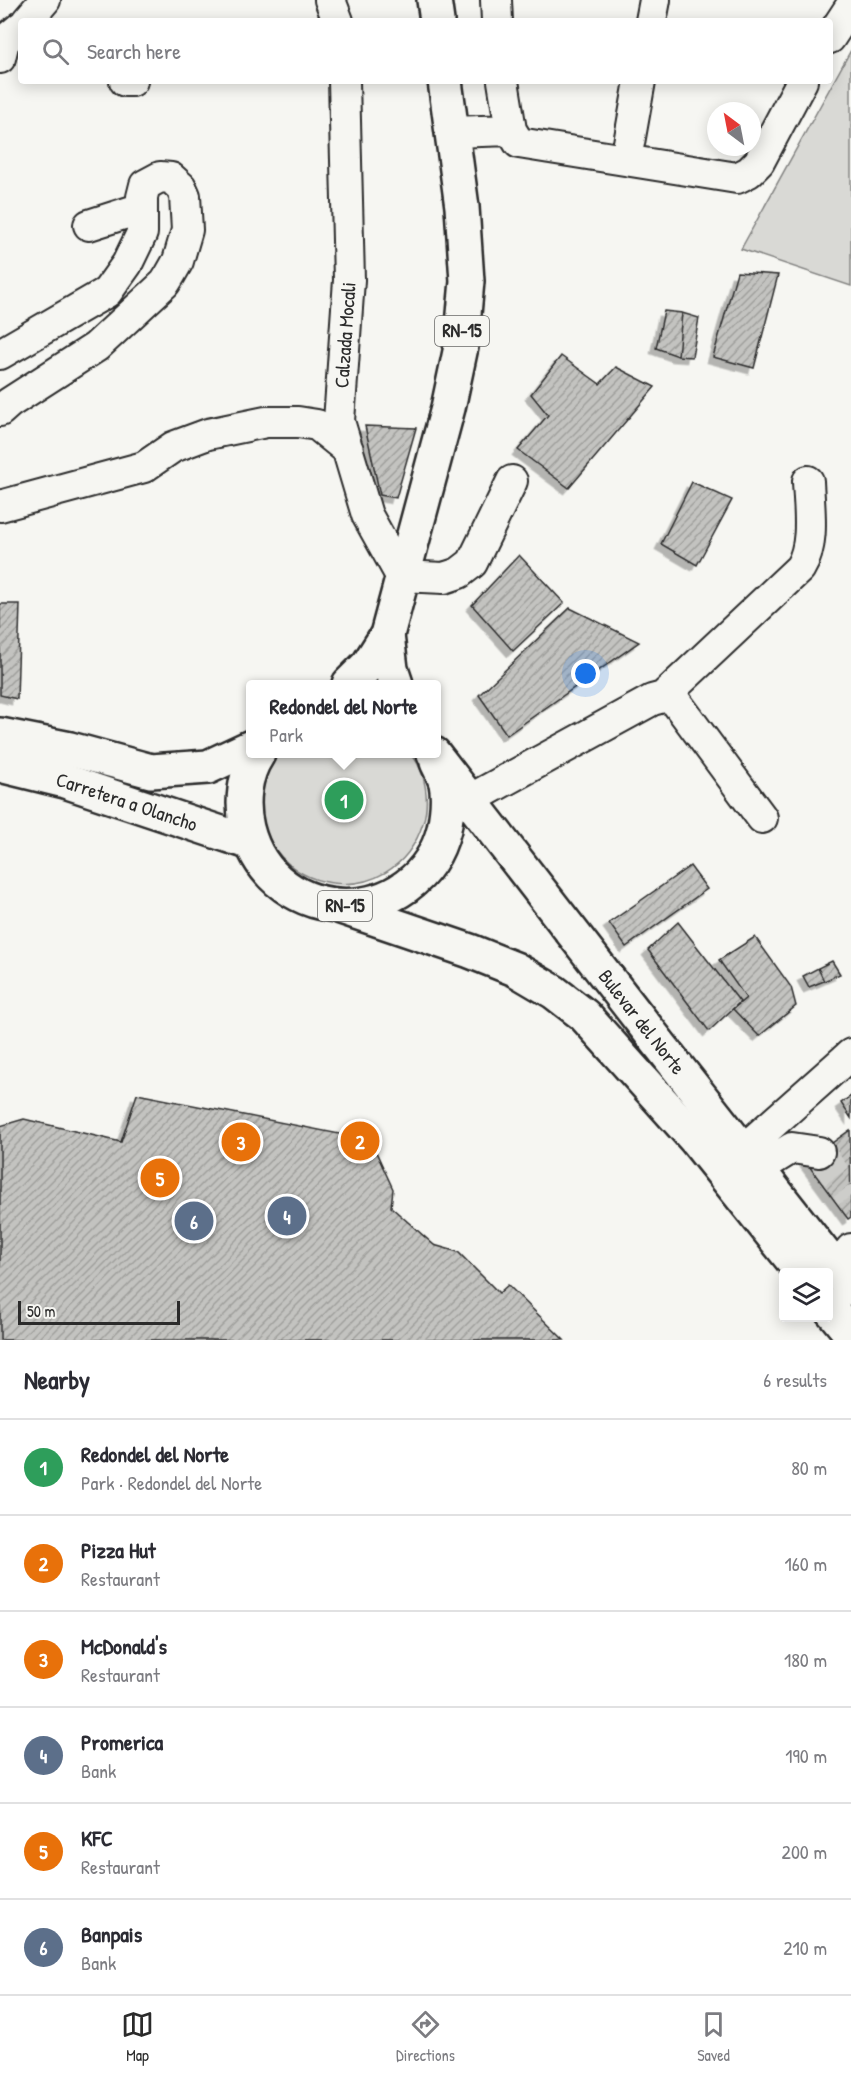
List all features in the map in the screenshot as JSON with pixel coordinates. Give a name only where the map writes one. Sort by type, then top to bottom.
[{"type":"main road","points":[[434,0],[437,18]]},
{"type":"main road","name":"RN-15","points":[[353,680],[368,665],[387,635],[448,408],[460,347],[467,281],[462,207],[445,84]]},
{"type":"main road","name":"RN-15","points":[[387,635],[395,680]]},
{"type":"main road","name":"Carretera a Olancho","points":[[0,735],[70,749],[151,771],[208,767],[246,749]]},
{"type":"main road","name":"RN-15","points":[[255,758],[245,789],[244,816],[251,843],[264,867],[291,891],[312,902],[341,907],[372,903],[400,890],[423,870],[440,843],[447,813],[446,783],[436,758]]},
{"type":"main road","name":"Bulevar del Norte","points":[[437,758],[751,1159],[847,1269]]},
{"type":"main road","name":"Carretera a Olancho","points":[[0,765],[65,781],[251,843]]},
{"type":"main road","name":"Bulevar del Norte","points":[[341,907],[470,951],[515,969],[555,992],[576,1010],[655,1092],[799,1268]]},
{"type":"main road","points":[[833,1312],[851,1334]]},
{"type":"street","points":[[330,0],[337,18]]},
{"type":"street","points":[[496,0],[497,18]]},
{"type":"street","points":[[652,18],[655,0]]},
{"type":"street","points":[[833,33],[851,6]]},
{"type":"street","name":"Calzada Mocali","points":[[344,84],[349,280],[339,421],[367,515],[402,576]]},
{"type":"street","points":[[503,84],[511,130],[519,143],[738,178],[749,172],[759,162],[799,84]]},
{"type":"street","points":[[627,160],[640,84]]},
{"type":"street","points":[[452,132],[511,130]]},
{"type":"street","points":[[0,354],[107,292],[127,264],[142,233],[145,185],[160,177],[171,178],[181,187],[185,196],[188,230],[178,261],[165,283],[96,347],[0,411]]},
{"type":"street","points":[[89,225],[142,208]]},
{"type":"street","points":[[1,504],[144,468],[173,447],[208,434],[266,422],[298,422],[317,425],[348,450]]},
{"type":"street","points":[[402,576],[444,578],[459,573],[472,564],[512,481]]},
{"type":"street","points":[[663,697],[800,568],[806,559],[810,530],[808,481]]},
{"type":"street","points":[[471,799],[652,700],[663,697],[673,698],[762,819]]},
{"type":"street","points":[[751,1159],[851,1054]]},
{"type":"street","points":[[751,1159],[792,1148],[819,1152]]},
{"type":"shaded area","points":[[851,50],[851,286],[741,249]]},
{"type":"shaded area","points":[[414,758],[423,778],[426,806],[423,823],[408,853],[385,873],[359,882],[330,883],[304,874],[282,857],[267,832],[262,800],[263,788],[274,759]]},
{"type":"building","points":[[737,272],[778,275],[754,368],[713,357]]},
{"type":"building","points":[[664,311],[682,313],[678,356],[656,348]]},
{"type":"building","points":[[682,313],[699,318],[692,357],[678,356]]},
{"type":"building","points":[[561,356],[600,384],[616,367],[655,387],[569,488],[518,450],[548,415],[531,394]]},
{"type":"building","points":[[365,426],[416,428],[396,498],[380,495]]},
{"type":"building","points":[[692,482],[732,500],[697,565],[661,544]]},
{"type":"building","points":[[519,555],[564,603],[513,651],[472,605]]},
{"type":"building","points":[[0,604],[20,604],[17,699],[0,695]]},
{"type":"building","points":[[570,608],[639,642],[507,735],[479,695]]},
{"type":"building","points":[[690,866],[707,889],[626,947],[609,923]]},
{"type":"building","points":[[678,922],[740,1002],[709,1031],[648,950]]},
{"type":"building","points":[[755,937],[791,987],[796,1006],[759,1036],[733,1009],[746,998],[719,960]]},
{"type":"building","points":[[832,961],[840,974],[824,981],[818,968]]},
{"type":"building","points":[[818,968],[824,981],[809,987],[803,976]]},
{"type":"building","points":[[137,1094],[355,1137],[355,1150],[376,1152],[393,1189],[391,1207],[434,1245],[458,1252],[499,1293],[508,1285],[564,1340],[0,1340],[0,1126],[24,1119],[121,1142]]},
{"type":"building","points":[[851,1096],[851,1118],[841,1103]]},
{"type":"building","points":[[850,1130],[851,1217],[848,1219],[806,1162]]},
{"type":"tunnel","points":[[819,1152],[851,1196]]},
{"type":"place","name":"Redondel del Norte","points":[[344,800]]},
{"type":"place","name":"Pizza Hut","points":[[360,1141]]},
{"type":"place","name":"McDonald's","points":[[241,1142]]},
{"type":"place","name":"KFC","points":[[160,1178]]},
{"type":"place","name":"Promerica","points":[[287,1216]]},
{"type":"place","name":"Banpais","points":[[194,1221]]}]
